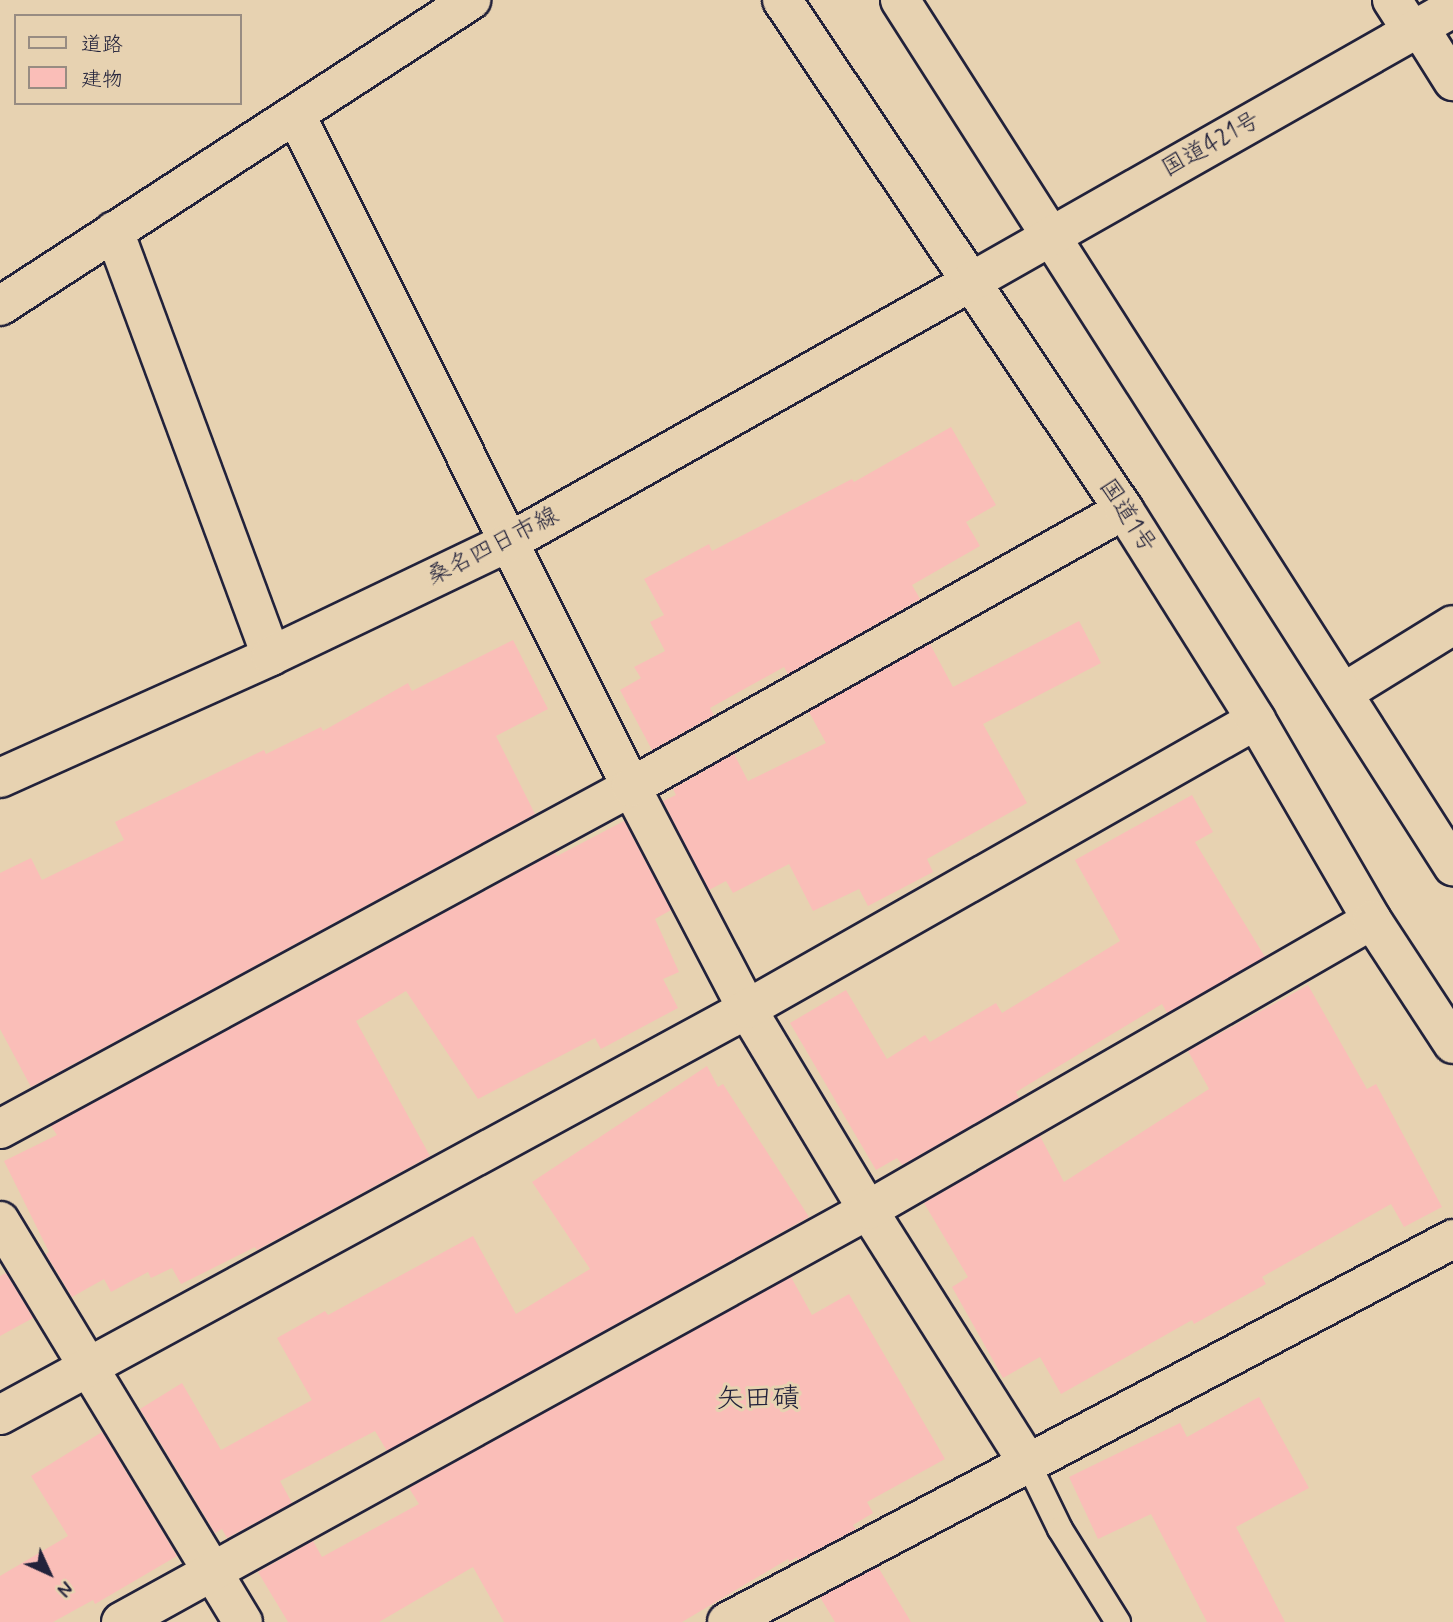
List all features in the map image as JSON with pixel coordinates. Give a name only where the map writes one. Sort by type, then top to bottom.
[{"type":"main road","points":[[0,306],[471,0]]},
{"type":"main road","name":"国道1号","points":[[782,0],[969,283],[1124,510],[1256,720],[1372,920],[1453,1044]]},
{"type":"main road","points":[[900,0],[1453,866]]},
{"type":"main road","name":"国道421号","points":[[969,283],[1408,19],[1453,8]]},
{"type":"main road","points":[[1408,19],[1453,82]]},
{"type":"main road","points":[[296,115],[631,787],[747,1009],[868,1210],[1028,1463]]},
{"type":"main road","points":[[114,231],[271,656]]},
{"type":"main road","name":"桑名四日市線","points":[[0,778],[271,656],[509,542],[969,283]]},
{"type":"main road","points":[[0,1129],[631,787],[1124,510]]},
{"type":"main road","points":[[1343,693],[1453,625]]},
{"type":"main road","points":[[0,1415],[747,1009],[1256,720]]},
{"type":"main road","points":[[121,1622],[868,1210],[1372,920]]},
{"type":"main road","points":[[0,1221],[243,1622]]},
{"type":"main road","points":[[727,1622],[1453,1239]]},
{"type":"lane","points":[[1028,1463],[1060,1529],[1118,1622]]},
{"type":"building","points":[[951,427],[996,505],[966,522],[980,546],[912,585],[920,599],[788,674],[784,667],[710,708],[714,715],[652,750],[620,690],[641,678],[634,667],[665,651],[650,622],[664,615],[644,579],[709,544],[712,551],[852,479],[854,482]]},
{"type":"building","points":[[1079,621],[1101,663],[983,724],[1027,803],[927,859],[933,872],[868,906],[859,889],[813,911],[789,864],[733,893],[726,881],[709,890],[663,801],[676,795],[673,789],[734,754],[748,781],[826,743],[809,712],[930,644],[953,687]]},
{"type":"building","points":[[513,640],[548,709],[496,736],[535,814],[31,1087],[0,1029],[0,873],[31,858],[42,880],[124,840],[115,822],[264,750],[266,754],[321,727],[323,731],[408,683],[412,691]]},
{"type":"building","points":[[1192,795],[1213,832],[1195,842],[1265,957],[1167,1013],[1162,1004],[1016,1092],[1019,1098],[902,1165],[897,1158],[876,1170],[790,1023],[846,990],[887,1059],[925,1035],[930,1042],[996,1003],[1002,1013],[1120,941],[1075,860]]},
{"type":"building","points":[[624,821],[671,910],[655,919],[679,972],[663,979],[678,1008],[601,1049],[595,1038],[478,1099],[406,991],[356,1021],[430,1156],[257,1250],[255,1247],[181,1284],[172,1268],[151,1278],[148,1272],[111,1292],[104,1279],[72,1297],[46,1254],[49,1252],[4,1161],[57,1135],[51,1126],[555,853],[557,856]]},
{"type":"building","points":[[1308,985],[1367,1089],[1376,1084],[1442,1207],[1404,1227],[1391,1204],[1262,1277],[1266,1284],[1194,1324],[1192,1320],[1061,1394],[1040,1357],[1003,1378],[952,1287],[968,1277],[924,1203],[1040,1136],[1064,1182],[1209,1089],[1188,1051]]},
{"type":"building","points":[[707,1066],[718,1087],[723,1084],[809,1217],[387,1451],[375,1431],[280,1481],[292,1503],[227,1538],[222,1529],[215,1533],[140,1409],[182,1383],[221,1450],[312,1400],[277,1338],[325,1311],[328,1315],[473,1236],[516,1314],[590,1269],[532,1182]]},
{"type":"building","points":[[6,1273],[33,1318],[0,1336],[0,1276]]},
{"type":"building","points":[[791,1277],[812,1315],[849,1294],[945,1459],[867,1502],[873,1513],[853,1525],[856,1529],[798,1560],[797,1557],[789,1562],[788,1559],[682,1622],[504,1622],[473,1567],[379,1622],[288,1622],[258,1572],[313,1541],[322,1557],[419,1504],[409,1488]]},
{"type":"building","points":[[1259,1397],[1309,1488],[1236,1527],[1285,1622],[1207,1622],[1151,1514],[1098,1539],[1069,1477],[1180,1423],[1187,1437]]},
{"type":"building","points":[[102,1432],[177,1556],[95,1604],[93,1600],[53,1622],[0,1622],[0,1576],[68,1536],[31,1476]]},
{"type":"building","points":[[878,1567],[911,1622],[835,1622],[820,1597]]},
{"type":"district","name":"矢田磧","points":[[758,1400]]}]
